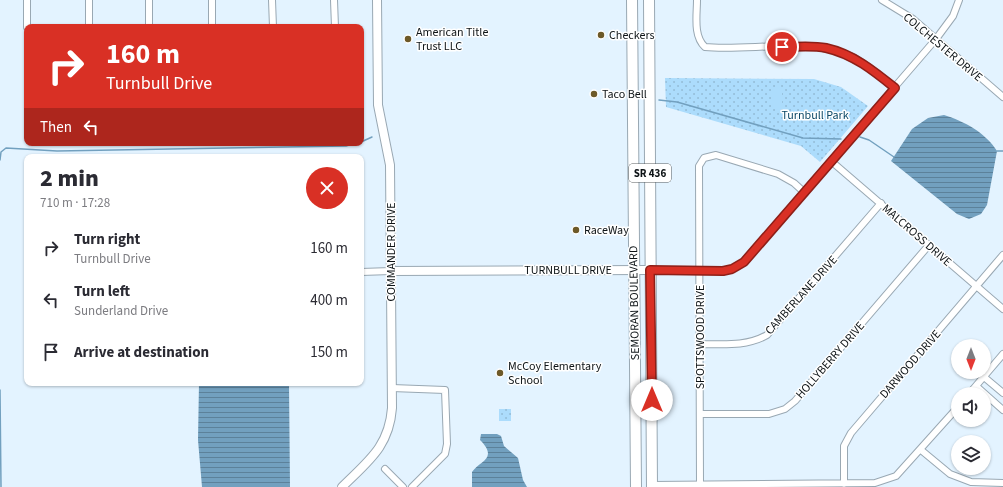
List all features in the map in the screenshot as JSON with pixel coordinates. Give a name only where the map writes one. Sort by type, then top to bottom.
[{"type":"main road","name":"SEMORAN BOULEVARD","points":[[632,0],[636,487]]},
{"type":"main road","name":"SEMORAN BOULEVARD","points":[[648,0],[652,486]]},
{"type":"main road","points":[[632,72],[644,86],[649,102]]},
{"type":"main road","points":[[636,451],[644,473],[652,486]]},
{"type":"street","points":[[27,0],[27,24]]},
{"type":"street","points":[[89,0],[89,24]]},
{"type":"street","points":[[149,0],[149,24]]},
{"type":"street","points":[[212,0],[212,24]]},
{"type":"street","points":[[272,0],[273,24]]},
{"type":"street","points":[[334,0],[335,24]]},
{"type":"street","name":"COMMANDER DRIVE","points":[[342,487],[383,442],[391,421],[390,165],[378,105],[377,0]]},
{"type":"street","points":[[697,0],[697,31],[699,41],[705,47],[825,48],[848,55],[873,70],[895,88]]},
{"type":"street","name":"COLCHESTER DRIVE","points":[[883,0],[913,19],[1002,95]]},
{"type":"street","name":"TURNBULL DRIVE","points":[[364,272],[700,271],[732,269],[744,262],[895,88],[953,16],[959,0]]},
{"type":"street","name":"SPOTTSWOOD DRIVE","points":[[700,484],[699,166],[704,158],[716,155],[778,174],[794,182],[804,193]]},
{"type":"street","name":"MALCROSS DRIVE","points":[[831,161],[1003,309]]},
{"type":"street","name":"CAMBERLANE DRIVE","points":[[699,344],[740,344],[756,341],[767,335],[881,203]]},
{"type":"street","name":"HOLLYBERRY DRIVE","points":[[700,414],[769,414],[785,409],[795,401],[929,245]]},
{"type":"street","name":"DARWOOD DRIVE","points":[[844,484],[844,446],[851,433],[1003,255]]},
{"type":"street","points":[[991,369],[1003,354]]},
{"type":"street","points":[[982,379],[976,386],[1003,410]]},
{"type":"street","points":[[986,379],[1003,393]]},
{"type":"street","points":[[392,388],[445,390],[447,444],[445,454],[412,487]]},
{"type":"street","points":[[652,486],[700,484],[875,483],[896,476],[951,415]]},
{"type":"street","points":[[921,450],[950,474],[971,482],[1003,483]]},
{"type":"street","points":[[385,469],[403,487]]},
{"type":"green space","name":"Turnbull Park","points":[[665,78],[814,79],[841,87],[868,106],[820,162],[801,146],[666,107]]},
{"type":"green space","points":[[773,89],[782,89],[782,108],[773,108]]},
{"type":"green space","points":[[499,409],[511,409],[511,421],[499,421]]},
{"type":"shaded area","points":[[944,115],[974,128],[987,139],[997,151],[987,205],[981,214],[969,219],[957,214],[891,161],[912,129],[928,118]]},
{"type":"shaded area","points":[[199,386],[289,386],[290,487],[202,487],[198,440]]},
{"type":"shaded area","points":[[481,434],[497,434],[501,436],[504,446],[518,458],[523,480],[527,487],[472,487],[472,472],[488,456],[488,451],[480,440]]},
{"type":"waterway","points":[[659,100],[677,102],[803,138],[841,139]]},
{"type":"waterway","points":[[364,141],[372,137]]},
{"type":"waterway","points":[[860,137],[869,140],[894,157]]},
{"type":"waterway","points":[[0,160],[1,152],[6,148],[57,151],[346,146]]},
{"type":"waterway","points":[[997,151],[1003,151]]},
{"type":"waterway","points":[[0,390],[1,487]]},
{"type":"place","name":"Checkers","points":[[601,35]]},
{"type":"place","name":"American Title Trust LLC","points":[[408,39]]},
{"type":"place","name":"Taco Bell","points":[[594,94]]},
{"type":"place","name":"RaceWay","points":[[576,230]]},
{"type":"place","name":"McCoy Elementary School","points":[[500,373]]},
{"type":"route","points":[[652,400],[650,270],[723,271],[732,269],[744,262],[895,88],[873,70],[848,55],[825,48],[782,47]]}]
